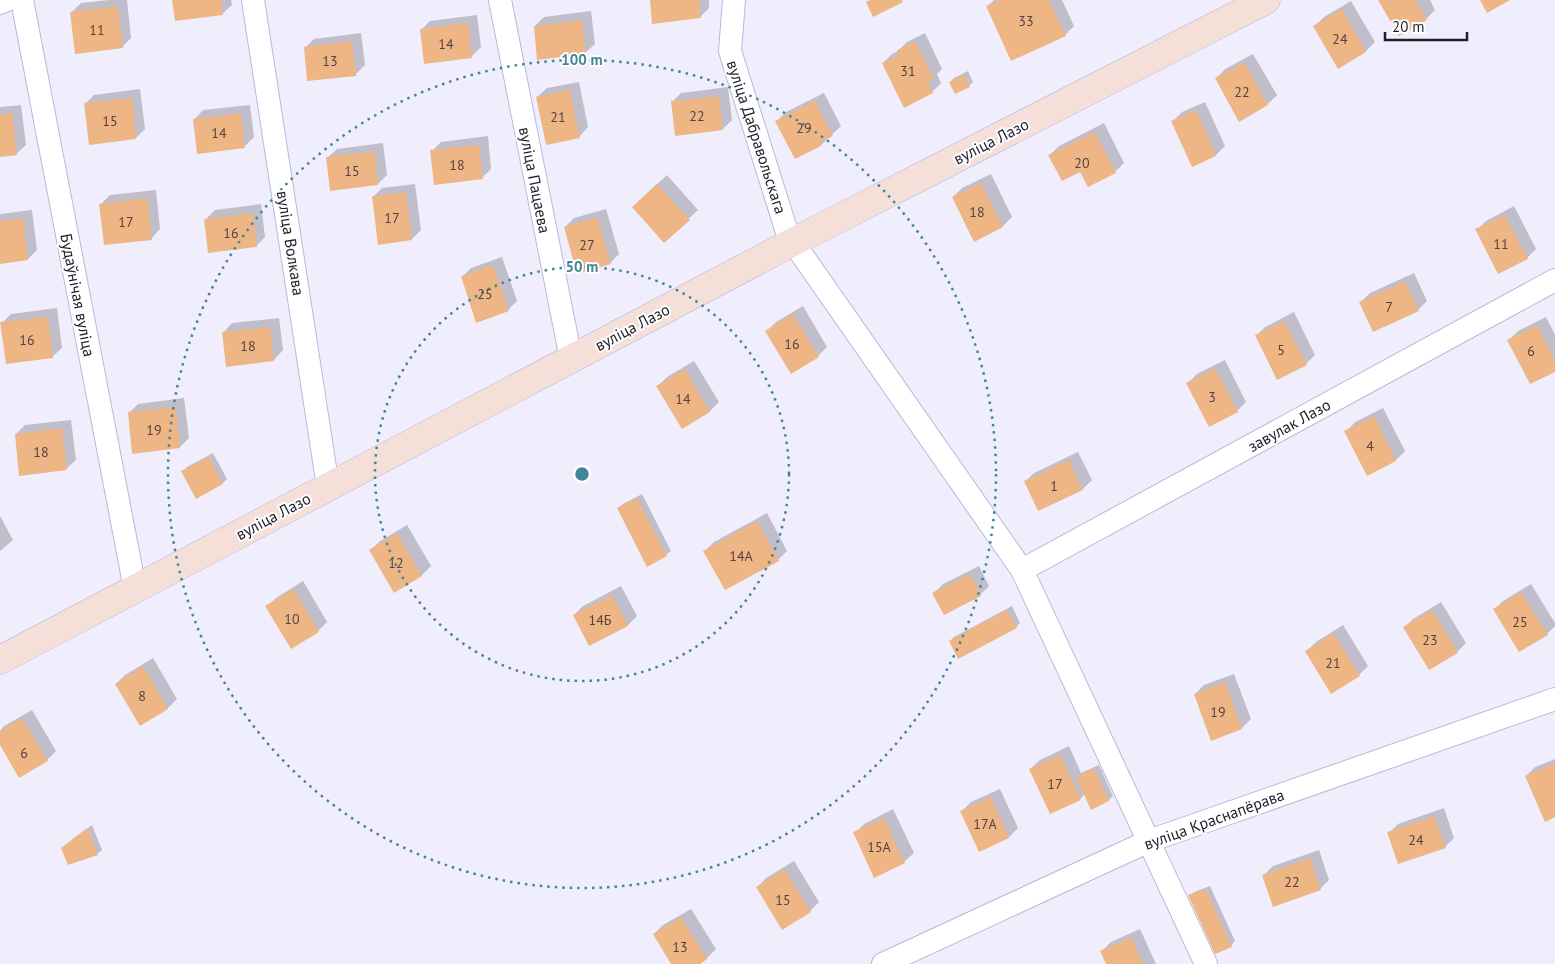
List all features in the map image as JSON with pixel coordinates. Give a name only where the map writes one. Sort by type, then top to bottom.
[{"type":"main road","name":"вуліца Лазо","points":[[0,660],[793,242],[1266,0]]},
{"type":"street","points":[[0,4],[7,0]]},
{"type":"street","name":"Будаўнічая вуліца","points":[[22,0],[135,589]]},
{"type":"street","name":"вуліца Волкава","points":[[253,0],[328,487]]},
{"type":"street","name":"вуліца Пацаева","points":[[500,0],[571,359]]},
{"type":"street","name":"вуліца Дабравольскага","points":[[734,0],[730,51],[786,229],[793,242],[1022,570],[1206,964]]},
{"type":"street","name":"завулак Лазо","points":[[1022,570],[1555,280]]},
{"type":"street","name":"вуліца Краснапёрава","points":[[882,964],[1149,841],[1555,699]]},
{"type":"building","points":[[172,0],[221,0],[223,15],[175,21]]},
{"type":"building","points":[[650,0],[699,0],[701,18],[652,24]]},
{"type":"building","points":[[870,0],[902,0],[903,2],[873,17],[866,2]]},
{"type":"building","points":[[999,0],[1049,0],[1066,36],[1011,61],[986,6]]},
{"type":"building","points":[[1378,0],[1416,0],[1427,20],[1399,36]]},
{"type":"building","points":[[1480,0],[1510,0],[1487,13]]},
{"type":"building","points":[[118,6],[123,48],[75,54],[70,12]]},
{"type":"building","points":[[1342,9],[1366,52],[1338,69],[1313,26]]},
{"type":"building","points":[[582,20],[586,54],[537,60],[534,26]]},
{"type":"building","points":[[468,23],[472,58],[424,64],[420,29]]},
{"type":"building","points":[[352,41],[356,76],[307,81],[304,47]]},
{"type":"building","points":[[915,41],[934,79],[928,82],[933,93],[904,108],[882,63],[899,55],[897,50]]},
{"type":"building","points":[[1244,62],[1268,105],[1239,122],[1215,78]]},
{"type":"building","points":[[964,75],[970,87],[955,94],[949,82]]},
{"type":"building","points":[[570,90],[580,138],[546,145],[536,97]]},
{"type":"building","points":[[719,96],[723,130],[675,136],[671,101]]},
{"type":"building","points":[[132,98],[136,139],[89,145],[84,103]]},
{"type":"building","points":[[815,101],[833,136],[820,142],[821,146],[795,159],[775,121]]},
{"type":"building","points":[[1196,110],[1216,156],[1192,167],[1171,121]]},
{"type":"building","points":[[12,113],[17,155],[0,157],[0,115]]},
{"type":"building","points":[[241,113],[245,148],[197,154],[193,119]]},
{"type":"building","points":[[1095,132],[1116,173],[1088,187],[1080,172],[1062,181],[1048,155]]},
{"type":"building","points":[[479,145],[483,179],[434,185],[430,150]]},
{"type":"building","points":[[375,151],[378,185],[330,191],[326,157]]},
{"type":"building","points":[[981,183],[1003,227],[974,242],[952,197]]},
{"type":"building","points":[[657,184],[690,220],[664,243],[632,207]]},
{"type":"building","points":[[406,192],[412,240],[378,245],[372,196]]},
{"type":"building","points":[[147,198],[152,240],[104,245],[99,204]]},
{"type":"building","points":[[253,213],[257,247],[208,253],[204,219]]},
{"type":"building","points":[[1505,215],[1528,259],[1498,274],[1475,229]]},
{"type":"building","points":[[597,217],[611,264],[577,274],[564,227]]},
{"type":"building","points":[[23,218],[28,260],[0,264],[0,221]]},
{"type":"building","points":[[493,265],[509,311],[476,323],[461,276]]},
{"type":"building","points":[[1405,281],[1419,311],[1373,332],[1359,302]]},
{"type":"building","points":[[793,314],[819,357],[791,374],[765,331]]},
{"type":"building","points":[[48,317],[53,358],[6,364],[0,322]]},
{"type":"building","points":[[1284,321],[1307,365],[1277,380],[1255,335]]},
{"type":"building","points":[[1537,325],[1555,361],[1555,372],[1530,384],[1507,340]]},
{"type":"building","points":[[270,327],[274,361],[226,367],[222,332]]},
{"type":"building","points":[[1215,368],[1238,412],[1209,427],[1186,383]]},
{"type":"building","points":[[685,369],[710,412],[682,429],[656,386]]},
{"type":"building","points":[[176,407],[180,448],[132,454],[128,412]]},
{"type":"building","points":[[1374,416],[1396,461],[1367,476],[1344,431]]},
{"type":"building","points":[[62,428],[67,470],[19,476],[15,434]]},
{"type":"building","points":[[209,457],[223,484],[196,499],[181,471]]},
{"type":"building","points":[[1069,460],[1083,490],[1038,511],[1024,481]]},
{"type":"building","points":[[637,498],[667,556],[647,567],[617,508]]},
{"type":"building","points":[[757,521],[779,561],[725,590],[703,551]]},
{"type":"building","points":[[397,533],[422,576],[394,593],[369,550]]},
{"type":"building","points":[[970,574],[981,596],[944,615],[932,593]]},
{"type":"building","points":[[293,589],[319,632],[291,649],[265,606]]},
{"type":"building","points":[[1521,592],[1548,635],[1519,652],[1493,609]]},
{"type":"building","points":[[612,595],[628,626],[589,646],[573,615]]},
{"type":"building","points":[[1007,610],[1017,628],[958,659],[949,641]]},
{"type":"building","points":[[1432,610],[1458,653],[1429,670],[1403,627]]},
{"type":"building","points":[[1334,633],[1360,676],[1331,694],[1305,651]]},
{"type":"building","points":[[143,666],[168,709],[140,726],[115,684]]},
{"type":"building","points":[[1225,682],[1242,729],[1211,741],[1194,694]]},
{"type":"building","points":[[22,718],[48,761],[19,778],[0,745],[0,731]]},
{"type":"building","points":[[1060,755],[1081,800],[1050,814],[1029,769]]},
{"type":"building","points":[[1555,763],[1555,817],[1545,822],[1525,776]]},
{"type":"building","points":[[1094,768],[1109,801],[1091,810],[1076,777]]},
{"type":"building","points":[[991,797],[1009,838],[979,852],[960,811]]},
{"type":"building","points":[[1434,816],[1446,848],[1398,864],[1387,832]]},
{"type":"building","points":[[884,818],[905,863],[874,878],[853,832]]},
{"type":"building","points":[[87,828],[98,855],[68,865],[61,848]]},
{"type":"building","points":[[1310,858],[1321,890],[1273,907],[1262,875]]},
{"type":"building","points":[[784,869],[811,912],[782,930],[756,887]]},
{"type":"building","points":[[1206,889],[1232,947],[1215,954],[1188,895]]},
{"type":"building","points":[[681,917],[707,959],[700,964],[671,964],[653,934]]},
{"type":"building","points":[[1131,937],[1143,964],[1106,964],[1100,951]]}]
